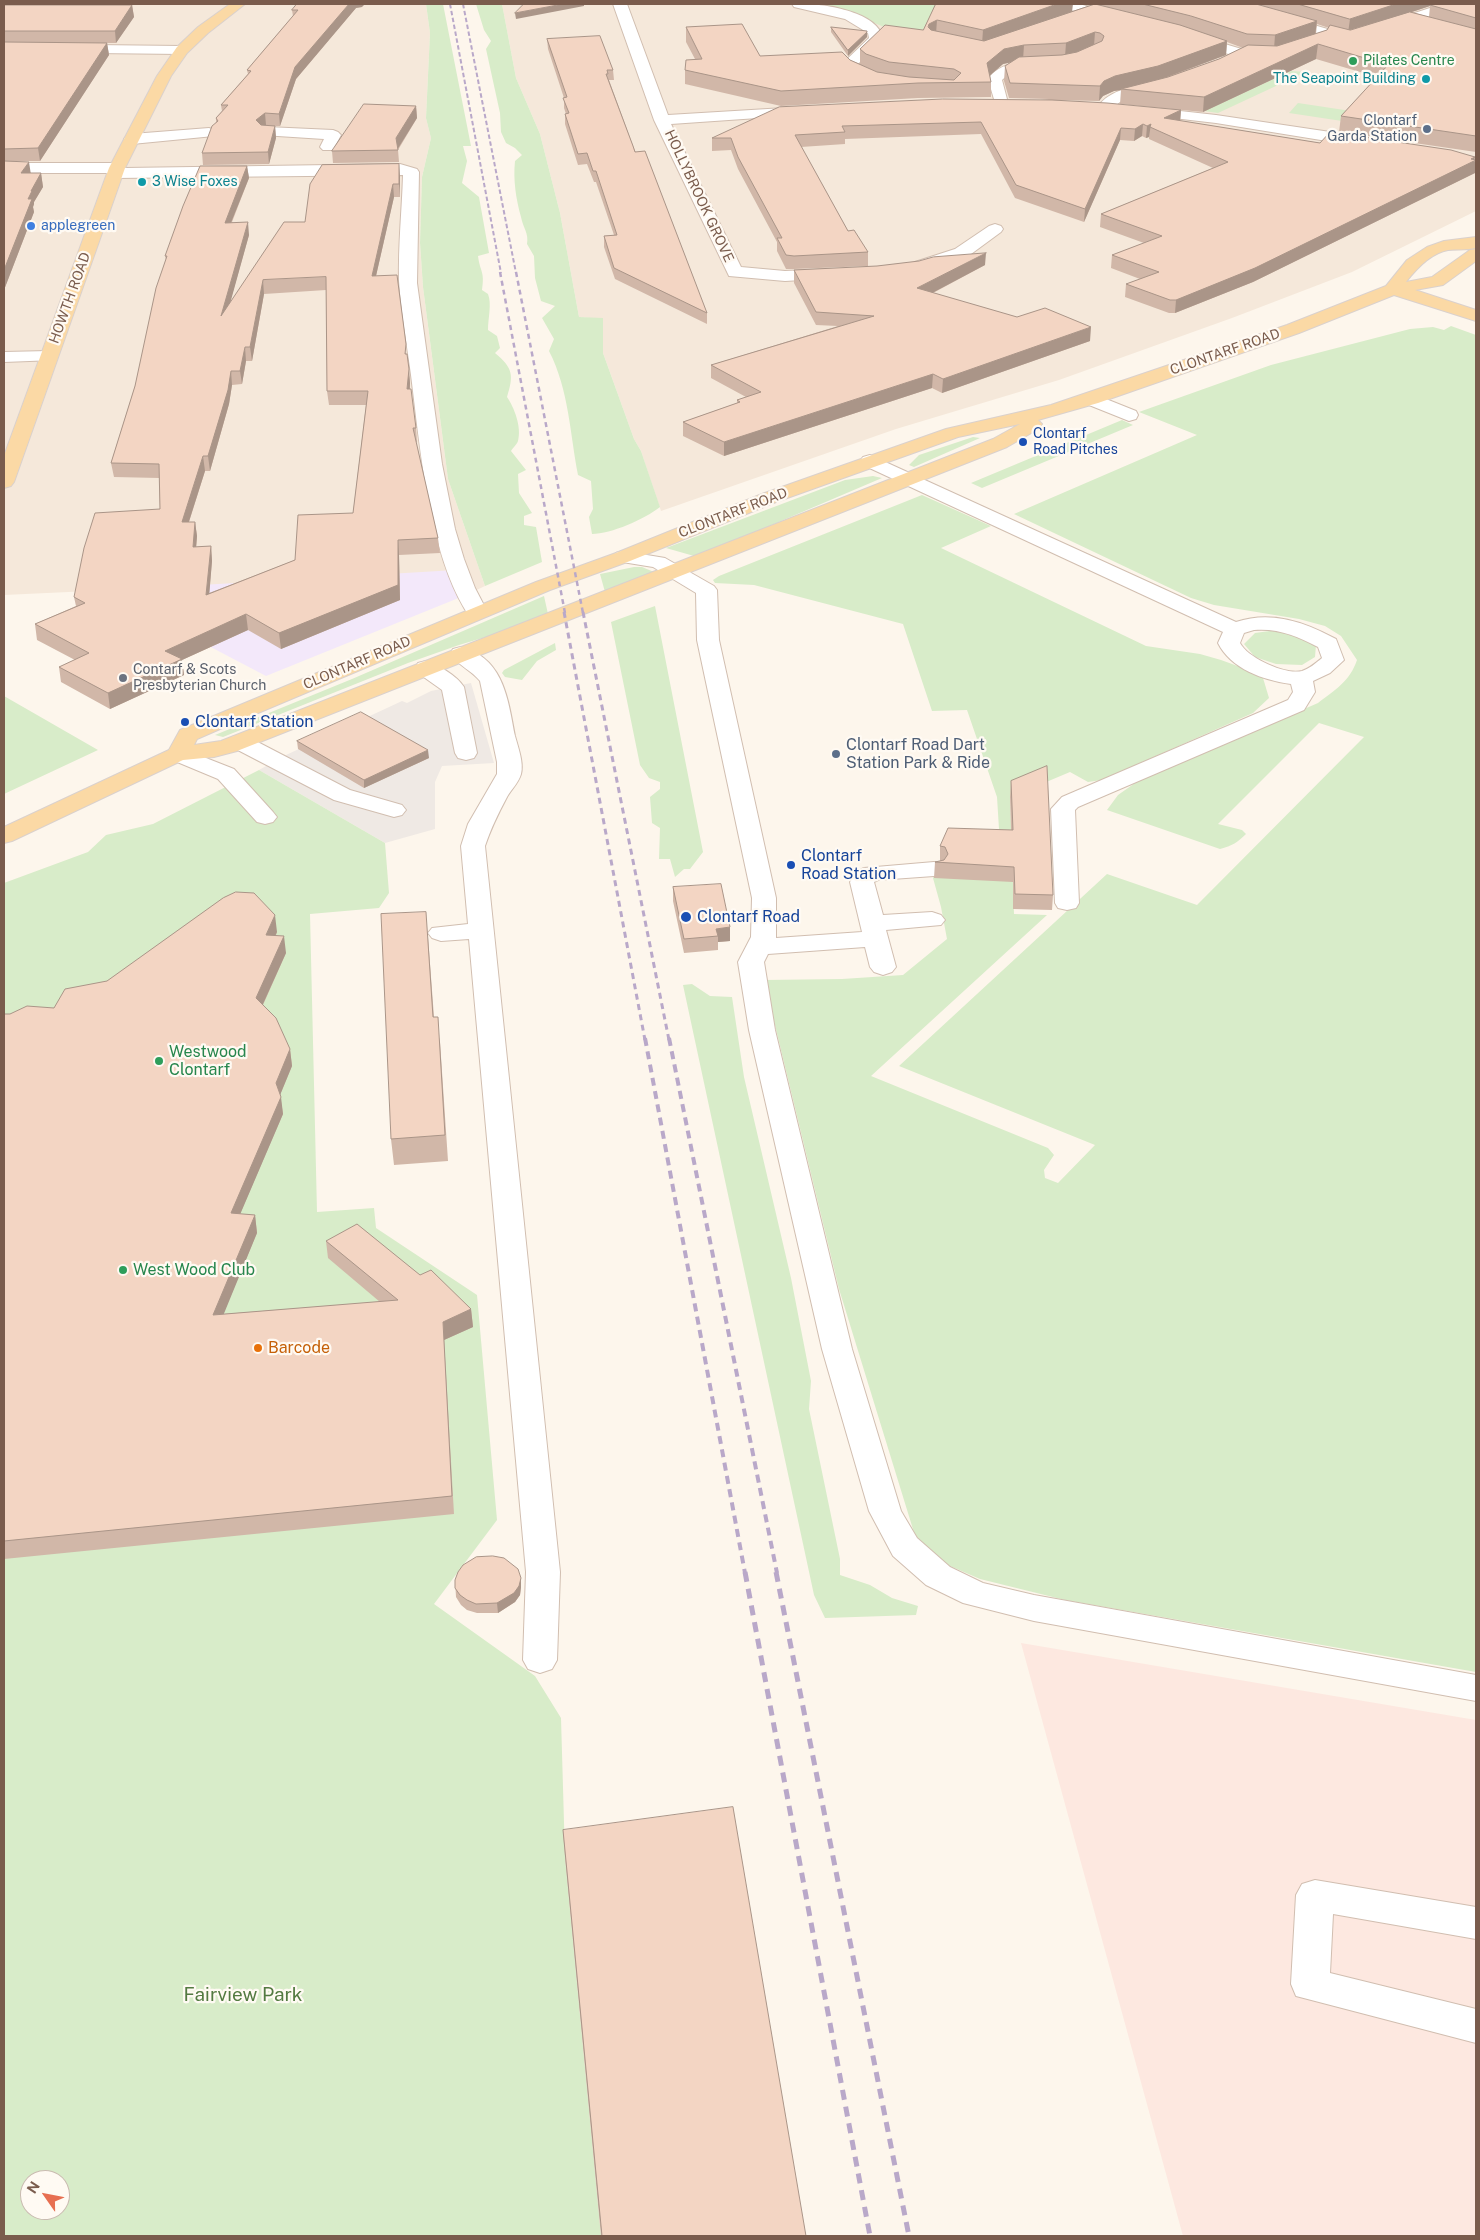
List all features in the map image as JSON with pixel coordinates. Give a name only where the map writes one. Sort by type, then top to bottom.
[{"type":"main road","name":"HOWTH ROAD","points":[[4,482],[116,171],[164,76],[182,50],[202,30],[238,4]]},
{"type":"main road","name":"CLONTARF ROAD","points":[[1393,289],[1400,275],[1418,260],[1441,247],[1475,249]]},
{"type":"main road","name":"CLONTARF ROAD","points":[[178,754],[188,735],[212,724],[543,586],[623,557],[769,498],[953,433],[1056,410],[1091,399],[1293,329],[1393,289],[1437,281],[1475,249]]},
{"type":"main road","points":[[1393,289],[1476,316]]},
{"type":"main road","name":"CLONTARF ROAD","points":[[4,836],[178,754],[214,750],[240,742],[460,654],[676,572],[1000,443],[1056,410]]},
{"type":"street","name":"HOLLYBROOK GROVE","points":[[620,4],[662,120],[734,272],[785,276],[843,274]]},
{"type":"street","points":[[799,4],[852,17],[868,24],[876,32],[876,39],[849,64],[852,70],[860,76],[888,82]]},
{"type":"street","points":[[1064,4],[1129,21]]},
{"type":"street","points":[[1228,4],[1348,39],[1455,4]]},
{"type":"street","points":[[1065,22],[1092,12]]},
{"type":"street","points":[[1406,19],[1434,27]]},
{"type":"street","points":[[1175,33],[1244,54],[1275,55],[1284,52]]},
{"type":"street","points":[[4,48],[182,50]]},
{"type":"street","points":[[1226,62],[1244,54]]},
{"type":"street","points":[[1000,103],[995,79],[999,74],[1020,66],[1060,64]]},
{"type":"street","points":[[1104,108],[1109,101],[1120,96],[1170,84]]},
{"type":"street","points":[[983,103],[1019,104]]},
{"type":"street","points":[[1086,107],[1163,112],[1377,144]]},
{"type":"street","name":"HOLLYBROOK GROVE","points":[[662,120],[816,110]]},
{"type":"street","points":[[267,132],[334,135],[328,147]]},
{"type":"street","points":[[132,139],[209,133]]},
{"type":"street","points":[[4,168],[116,171],[400,169],[412,172],[408,282],[425,412],[438,493],[451,550],[467,595],[477,613]]},
{"type":"street","points":[[904,269],[950,258],[961,253],[995,229]]},
{"type":"street","points":[[4,356],[49,356]]},
{"type":"street","points":[[1091,399],[1129,415]]},
{"type":"street","points":[[870,461],[1235,629],[1258,622],[1306,632],[1328,644],[1332,660],[1324,669],[1301,678],[1255,667],[1235,654],[1229,643],[1235,629]]},
{"type":"street","points":[[623,557],[658,562],[707,590],[708,640],[764,898],[764,937],[751,962],[762,1030],[838,1349],[886,1511],[905,1548],[938,1576],[975,1594],[1034,1608],[1476,1688]]},
{"type":"street","points":[[460,654],[480,667],[491,680],[496,695],[509,762],[509,774],[480,824],[473,846],[543,1572],[540,1660]]},
{"type":"street","points":[[426,668],[453,686],[466,753]]},
{"type":"street","points":[[1067,903],[1063,810],[1070,802],[1296,705],[1304,692],[1301,678]]},
{"type":"street","points":[[240,742],[342,795],[394,810]]},
{"type":"street","points":[[178,754],[226,774],[265,816]]},
{"type":"street","points":[[883,967],[862,882],[865,877],[873,873],[934,869]]},
{"type":"street","points":[[759,947],[875,931],[932,920]]},
{"type":"street","points":[[441,933],[481,930]]},
{"type":"street","points":[[1476,1922],[1315,1895],[1310,1984],[1476,2026]]},
{"type":"shaded area","points":[[4,4],[426,4],[430,33],[426,118],[431,138],[422,177],[420,243],[423,287],[448,479],[485,586],[466,595],[133,589],[4,595]]},
{"type":"shaded area","points":[[502,4],[1476,4],[1476,211],[1352,272],[1232,318],[1059,380],[896,429],[661,511],[641,451],[634,439],[603,353],[603,319],[579,317],[560,213],[540,134],[516,78]]},
{"type":"shaded area","points":[[456,570],[466,595],[266,676],[117,598],[133,589]]},
{"type":"shaded area","points":[[471,683],[494,763],[442,766],[435,782],[435,829],[385,843],[259,770],[286,755],[402,701],[407,703],[431,691]]},
{"type":"shaded area","points":[[1021,1643],[1476,1720],[1476,2236],[1183,2236]]},
{"type":"green space","points":[[426,4],[443,4],[471,146],[463,146],[467,161],[462,183],[479,197],[489,253],[478,256],[483,275],[482,290],[488,294],[489,298],[488,330],[497,336],[500,348],[495,353],[509,368],[510,372],[511,383],[507,397],[515,412],[519,430],[518,441],[511,451],[526,470],[518,474],[519,493],[532,513],[524,516],[524,525],[536,527],[542,562],[485,586],[448,479],[423,287],[420,243],[422,177],[431,138],[426,118],[430,33]]},
{"type":"green space","points":[[476,4],[502,4],[516,78],[540,134],[560,213],[579,317],[603,318],[603,353],[634,439],[641,451],[660,507],[637,521],[618,529],[592,534],[589,517],[593,509],[591,481],[578,475],[565,397],[556,366],[549,351],[554,339],[542,318],[555,306],[541,301],[535,278],[534,256],[527,244],[527,234],[516,196],[515,161],[522,155],[506,143],[501,132],[500,113],[486,49],[491,41],[484,30]]},
{"type":"green space","points":[[810,4],[980,4],[964,41],[889,29],[855,15]]},
{"type":"green space","points":[[1291,71],[1306,72],[1218,113],[1204,111]]},
{"type":"green space","points":[[1298,103],[1351,111],[1342,121],[1289,113]]},
{"type":"green space","points":[[1451,326],[1476,335],[1476,1672],[1065,1600],[980,1579],[943,1563],[916,1539],[839,1289],[764,980],[842,979],[903,975],[947,939],[933,878],[947,843],[1000,845],[997,797],[967,710],[932,711],[903,624],[754,585],[715,583],[713,580],[922,495],[991,526],[941,548],[1146,646],[1200,654],[1243,668],[1263,678],[1269,698],[1253,713],[1102,780],[1088,782],[1070,772],[1032,788],[1049,799],[1010,797],[1014,914],[1047,915],[871,1076],[1048,1148],[1054,1155],[1044,1170],[1045,1178],[1058,1183],[1095,1145],[899,1066],[1107,874],[1197,905],[1364,737],[1319,723],[1218,824],[1242,830],[1246,834],[1224,848],[1220,849],[1107,810],[1118,795],[1138,781],[1318,703],[1346,679],[1357,660],[1341,636],[1325,626],[1299,619],[1214,605],[1191,598],[1014,514],[1197,435],[1139,412],[1271,365],[1410,329],[1433,327],[1444,330]]},
{"type":"green space","points":[[1122,420],[1133,425],[982,488],[971,483]]},
{"type":"green space","points":[[973,437],[980,438],[914,467],[909,465],[919,455]]},
{"type":"green space","points":[[873,476],[882,478],[699,556],[666,548],[845,480]]},
{"type":"green space","points":[[642,567],[654,572],[605,592],[600,574]]},
{"type":"green space","points":[[544,596],[548,614],[506,631],[408,663],[223,737],[215,735],[352,679]]},
{"type":"green space","points":[[655,606],[703,852],[690,869],[684,869],[675,877],[670,859],[659,859],[660,828],[652,823],[650,797],[660,789],[660,782],[649,778],[640,765],[611,622]]},
{"type":"green space","points":[[1277,630],[1299,635],[1316,645],[1315,657],[1302,665],[1276,664],[1255,657],[1244,644],[1255,633]]},
{"type":"green space","points":[[555,643],[556,650],[537,661],[522,680],[505,677],[502,673],[504,670]]},
{"type":"green space","points":[[4,696],[98,750],[4,794]]},
{"type":"green space","name":"Fairview Park","points":[[259,770],[385,843],[389,893],[379,908],[310,914],[317,1212],[374,1208],[376,1228],[477,1295],[497,1520],[434,1604],[535,1676],[561,1718],[565,1857],[601,2236],[4,2236],[4,883],[88,852],[106,835],[153,824]]},
{"type":"green space","points":[[692,984],[710,996],[732,997],[744,1077],[791,1278],[811,1381],[809,1409],[840,1559],[840,1575],[870,1585],[892,1598],[918,1606],[916,1615],[825,1618],[814,1595],[683,985]]},
{"type":"building","points":[[297,4],[349,4],[295,67],[279,114],[265,113],[256,120],[261,125],[275,126],[268,152],[202,153],[212,126],[218,121],[216,118],[228,105],[221,105],[251,71],[247,70],[298,10],[292,10]]},
{"type":"building","points":[[524,4],[563,4],[515,13]]},
{"type":"building","points":[[936,4],[1057,4],[983,30],[937,20],[929,24],[928,27],[931,30],[984,41],[1095,4],[1180,25],[1227,41],[1158,66],[1115,76],[1104,81],[1100,86],[1010,83],[1005,66],[1019,57],[1062,55],[1077,52],[1102,41],[1104,36],[1095,32],[1066,43],[1024,45],[1004,49],[987,63],[991,82],[918,83],[781,91],[685,70],[686,60],[702,59],[686,27],[742,24],[760,56],[842,52],[850,60],[877,72],[909,77],[954,80],[961,73],[954,69],[889,62],[866,54],[860,49],[885,25],[923,30]]},
{"type":"building","points":[[1143,4],[1256,4],[1317,21],[1275,35],[1247,34],[1191,16]]},
{"type":"building","points":[[1298,4],[1396,4],[1350,19]]},
{"type":"building","points":[[1476,4],[1476,18],[1430,5]]},
{"type":"building","points":[[4,5],[132,5],[115,31],[4,31]]},
{"type":"building","points":[[1410,12],[1476,29],[1476,136],[1341,116],[1388,65],[1318,44],[1204,97],[1121,89],[1168,77],[1219,59],[1248,45],[1277,46],[1327,30],[1330,25],[1350,30]]},
{"type":"building","points":[[831,27],[867,31],[867,32],[848,50]]},
{"type":"building","points":[[600,36],[613,70],[607,70],[608,74],[606,74],[635,152],[645,151],[707,313],[614,268],[604,236],[617,235],[596,171],[593,171],[587,153],[578,154],[565,114],[569,113],[563,98],[567,97],[547,39]]},
{"type":"building","points":[[4,42],[107,43],[38,148],[4,149]]},
{"type":"building","points":[[943,99],[1052,100],[1181,110],[1164,118],[1320,143],[1330,132],[1451,150],[1475,157],[1471,159],[1476,160],[1255,268],[1176,300],[1170,300],[1126,284],[1159,272],[1112,255],[1162,236],[1101,214],[1228,162],[1150,127],[1151,124],[1147,126],[1143,124],[1135,129],[1121,128],[1085,209],[1016,185],[981,122],[842,126],[845,132],[795,135],[848,231],[854,230],[868,252],[794,256],[786,255],[777,238],[782,238],[738,157],[731,138],[712,138],[779,107]]},
{"type":"building","points":[[364,104],[416,106],[396,138],[398,150],[332,151]]},
{"type":"building","points":[[4,161],[29,162],[21,173],[41,173],[31,191],[28,199],[32,199],[4,270]]},
{"type":"building","points":[[399,164],[399,184],[393,184],[372,276],[397,275],[406,344],[405,354],[407,354],[409,369],[407,389],[411,389],[416,428],[413,428],[438,538],[398,540],[398,585],[279,633],[246,614],[165,651],[182,659],[108,693],[59,667],[89,653],[35,624],[85,603],[74,597],[84,548],[95,513],[160,509],[159,464],[111,463],[135,386],[156,288],[183,206],[200,166],[247,166],[225,223],[248,222],[221,316],[284,222],[305,222],[310,184],[322,165]],"holes":[[[326,277],[327,391],[368,391],[353,513],[298,515],[295,560],[206,595],[211,546],[193,547],[195,522],[182,522],[203,456],[208,456],[228,390],[231,371],[240,371],[245,347],[250,347],[263,280]]]},
{"type":"building","points":[[986,253],[917,288],[1017,317],[1045,308],[1091,327],[943,379],[933,374],[724,442],[683,422],[740,402],[737,400],[761,392],[711,365],[874,316],[816,312],[794,270],[877,266],[919,261],[933,257]]},
{"type":"building","points":[[361,712],[428,750],[364,780],[297,741]]},
{"type":"building","points":[[1047,766],[1053,895],[1015,894],[1014,867],[935,862],[944,860],[948,854],[945,847],[940,846],[948,828],[1013,830],[1011,781]]},
{"type":"building","points":[[721,884],[730,927],[716,929],[718,936],[684,939],[673,887]]},
{"type":"building","name":"Westwood Clontarf","points":[[236,892],[254,893],[275,915],[266,935],[284,936],[256,998],[276,1018],[290,1049],[276,1083],[281,1097],[231,1213],[255,1215],[213,1315],[398,1300],[326,1241],[357,1224],[420,1275],[431,1270],[471,1309],[443,1322],[452,1496],[4,1541],[4,1014],[10,1014],[27,1006],[54,1008],[65,989],[107,981],[223,898]]},
{"type":"building","points":[[426,912],[433,1017],[438,1017],[445,1135],[391,1139],[381,914]]},
{"type":"building","points":[[493,1556],[504,1558],[518,1569],[521,1578],[519,1586],[514,1593],[497,1603],[476,1604],[467,1600],[455,1588],[458,1572],[463,1565],[476,1557]]},
{"type":"building","points":[[733,1807],[806,2236],[602,2236],[563,1830]]},
{"type":"railway","points":[[450,4],[501,273]]},
{"type":"railway","points":[[463,4],[516,273]]},
{"type":"railway","points":[[500,272],[565,613]]},
{"type":"railway","points":[[516,272],[583,613]]},
{"type":"railway","points":[[564,612],[645,1040]]},
{"type":"railway","points":[[583,612],[669,1040]]},
{"type":"railway","points":[[645,1038],[745,1573]]},
{"type":"railway","points":[[669,1038],[777,1573]]},
{"type":"railway","points":[[745,1572],[870,2236]]},
{"type":"railway","points":[[776,1572],[909,2236]]},
{"type":"place","name":"Pilates Centre","points":[[1353,61]]},
{"type":"place","name":"The Seapoint Building","points":[[1426,79]]},
{"type":"place","name":"Clontarf Garda Station","points":[[1427,129]]},
{"type":"place","name":"3 Wise Foxes","points":[[142,182]]},
{"type":"place","name":"applegreen","points":[[31,226]]},
{"type":"place","name":"Clontarf Road Pitches","points":[[1023,442]]},
{"type":"place","name":"Contarf & Scots Presbyterian Church","points":[[123,678]]},
{"type":"place","name":"Clontarf Station","points":[[185,722]]},
{"type":"place","name":"Clontarf Road Dart Station Park & Ride","points":[[836,754]]},
{"type":"place","name":"Clontarf Road Station","points":[[791,865]]},
{"type":"place","name":"Clontarf Road","points":[[686,917]]},
{"type":"place","name":"Westwood Clontarf","points":[[159,1061]]},
{"type":"place","name":"West Wood Club","points":[[123,1270]]},
{"type":"place","name":"Barcode","points":[[258,1348]]}]
